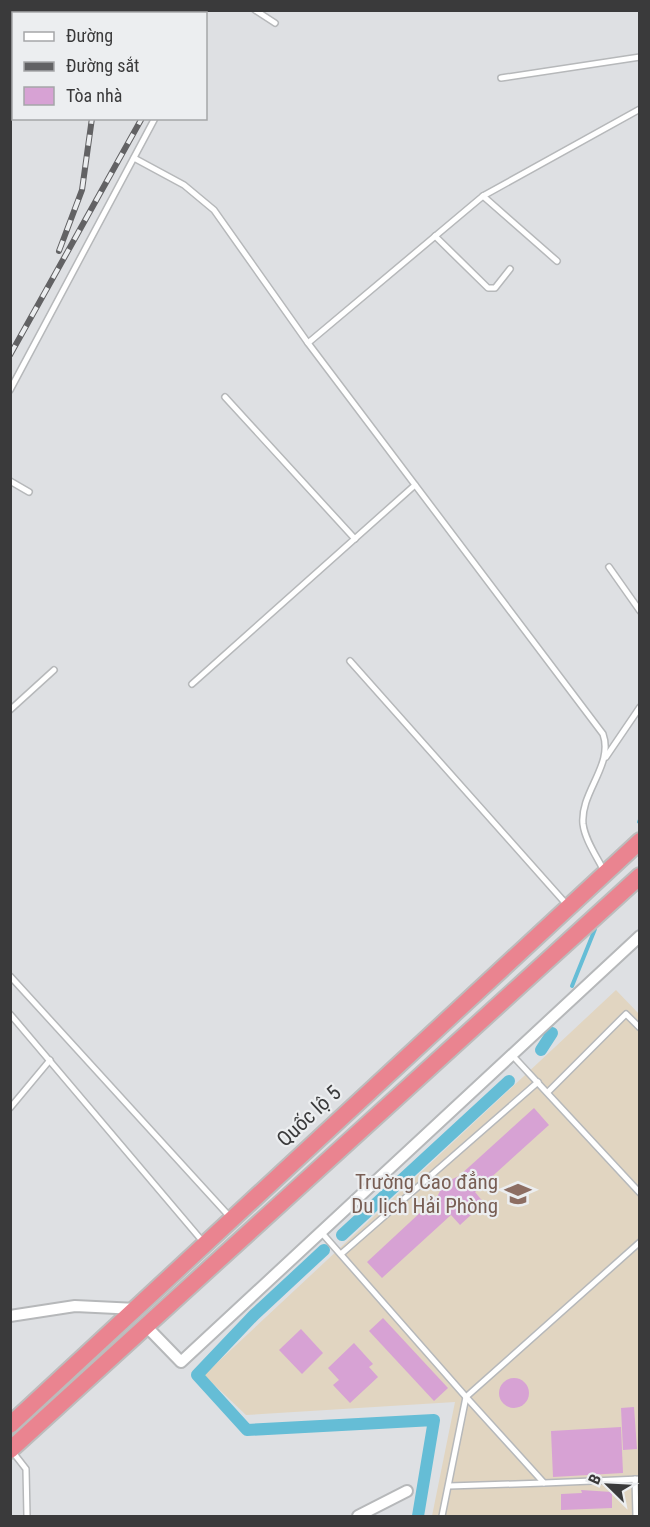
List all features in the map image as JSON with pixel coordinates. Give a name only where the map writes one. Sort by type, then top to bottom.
[{"type":"highway","name":"Quốc lộ 5","points":[[10,1425],[137,1310],[232,1218],[639,841]]},
{"type":"highway","points":[[11,1450],[639,876]]},
{"type":"street","points":[[147,1327],[181,1362],[639,936]]},
{"type":"street","points":[[10,1316],[75,1306],[137,1310]]},
{"type":"street","points":[[358,1516],[407,1491]]},
{"type":"lane","points":[[255,10],[275,23]]},
{"type":"lane","points":[[501,78],[639,57]]},
{"type":"lane","points":[[308,343],[483,196],[639,109]]},
{"type":"lane","points":[[10,390],[154,120]]},
{"type":"lane","points":[[134,158],[184,185],[214,210],[308,343],[603,734],[606,741],[603,760]]},
{"type":"lane","points":[[483,196],[557,261]]},
{"type":"lane","points":[[435,236],[488,288],[495,288],[510,269]]},
{"type":"lane","points":[[225,397],[355,539]]},
{"type":"lane","points":[[10,481],[29,492]]},
{"type":"lane","points":[[192,684],[415,485]]},
{"type":"lane","points":[[609,567],[639,611]]},
{"type":"lane","points":[[350,661],[569,907]]},
{"type":"lane","points":[[10,710],[54,670]]},
{"type":"lane","points":[[605,873],[585,834],[583,823],[585,801],[603,760],[639,707]]},
{"type":"lane","points":[[10,976],[232,1218]]},
{"type":"lane","points":[[10,1014],[205,1244]]},
{"type":"lane","points":[[548,1092],[626,1014],[639,1028]]},
{"type":"lane","points":[[512,1055],[639,1193]]},
{"type":"lane","points":[[10,1108],[50,1060]]},
{"type":"lane","points":[[341,1254],[538,1082]]},
{"type":"lane","points":[[321,1232],[544,1483]]},
{"type":"lane","points":[[442,1516],[466,1397],[639,1242]]},
{"type":"lane","points":[[11,1450],[26,1469],[27,1516]]},
{"type":"lane","points":[[449,1485],[637,1479],[636,1516]]},
{"type":"shaded area","name":"Trường Cao đẳng Du lịch Hải Phòng","points":[[616,990],[639,1014],[639,1516],[432,1516],[455,1402],[246,1415],[204,1375]]},
{"type":"green space","points":[[11,10],[66,12],[12,12],[11,23]]},
{"type":"building","points":[[534,1108],[549,1125],[475,1192],[484,1203],[460,1225],[451,1215],[382,1278],[367,1262],[437,1197],[444,1183],[459,1176]]},
{"type":"building","points":[[383,1318],[448,1388],[434,1401],[369,1331]]},
{"type":"building","points":[[301,1329],[323,1353],[302,1374],[279,1350]]},
{"type":"building","points":[[354,1343],[373,1364],[369,1367],[378,1377],[350,1403],[333,1385],[339,1380],[328,1368]]},
{"type":"building","points":[[514,1378],[520,1379],[528,1387],[528,1399],[520,1407],[514,1408],[508,1407],[500,1399],[499,1393],[500,1387],[508,1379]]},
{"type":"building","points":[[634,1407],[637,1449],[623,1450],[621,1408]]},
{"type":"building","points":[[621,1427],[623,1473],[553,1477],[551,1431]]},
{"type":"building","points":[[581,1490],[612,1492],[612,1508],[561,1510],[561,1494],[582,1493]]},
{"type":"waterway","points":[[572,986],[595,929]]},
{"type":"waterway","points":[[541,1050],[552,1033]]},
{"type":"waterway","points":[[342,1235],[509,1081]]},
{"type":"waterway","points":[[324,1250],[254,1315],[197,1375],[247,1430],[434,1420],[418,1516]]},
{"type":"railway","points":[[59,251],[82,190],[92,120]]},
{"type":"railway","points":[[10,355],[141,120]]},
{"type":"place","name":"Trường Cao đẳng Du lịch Hải Phòng","points":[[518,1194]]}]
